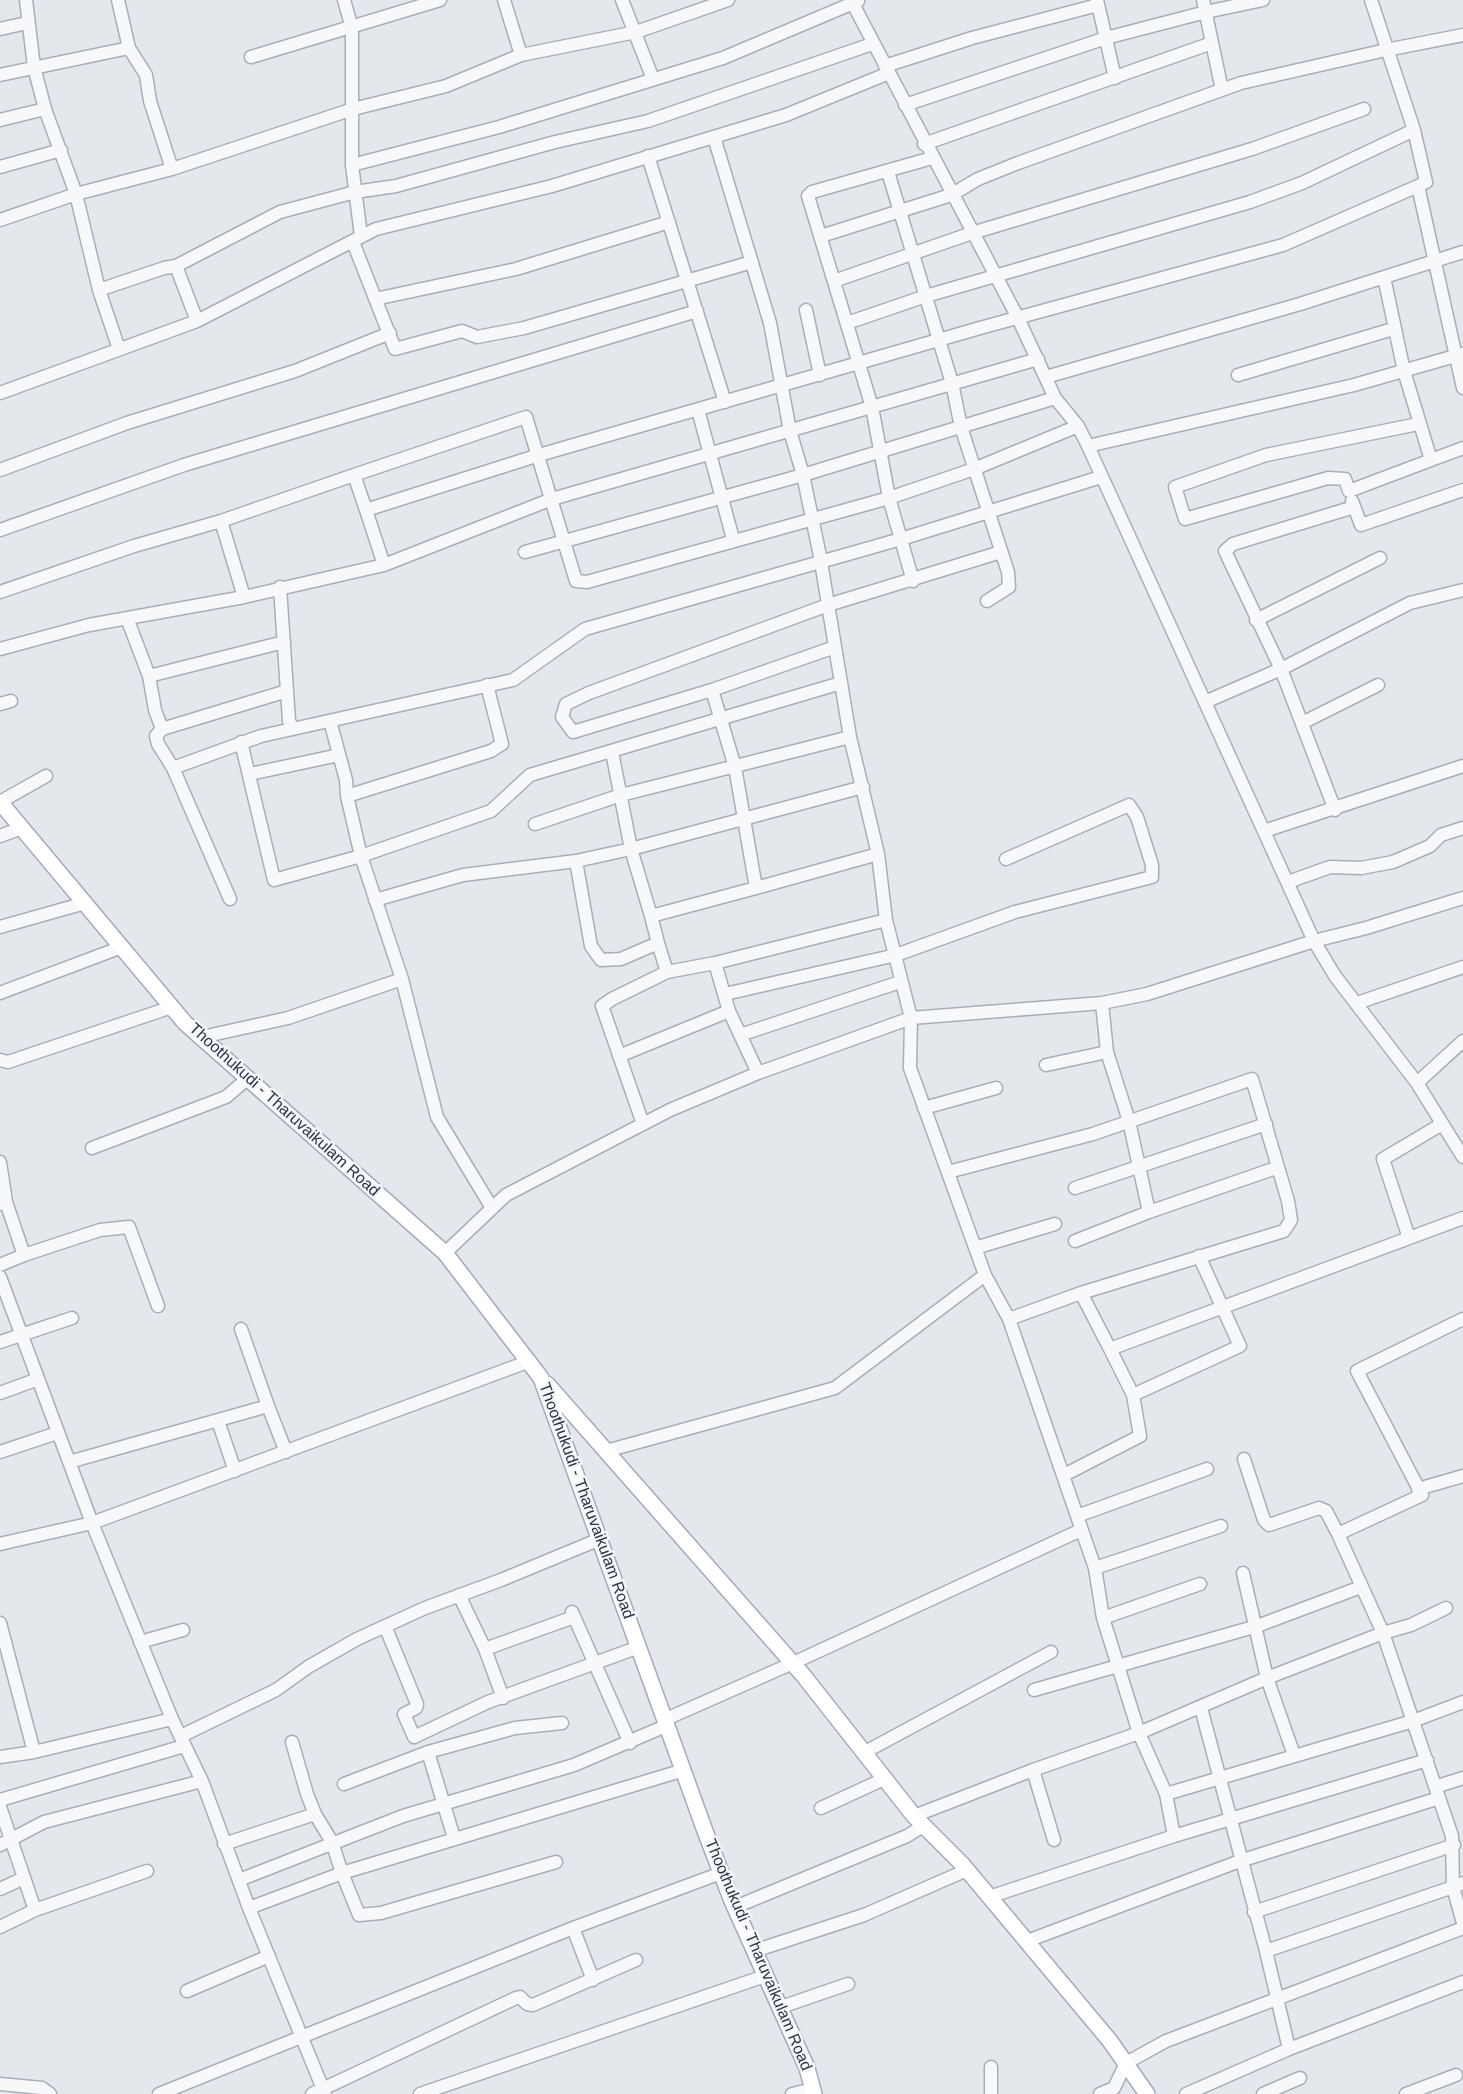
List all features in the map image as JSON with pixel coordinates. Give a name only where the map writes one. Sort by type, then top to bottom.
[{"type":"main road","name":"Thoothukudi - Tharuvaikulam Road","points":[[0,802],[172,1007],[247,1079],[445,1253],[541,1378],[721,1873],[765,1976],[781,2007],[813,2091]]},
{"type":"main road","points":[[541,1378],[793,1664],[919,1821],[967,1870],[1110,2041],[1148,2094]]},
{"type":"street","points":[[26,0],[34,67],[45,109],[76,194],[99,290],[119,349]]},
{"type":"street","points":[[118,0],[129,48],[146,75],[150,101],[172,169]]},
{"type":"street","points":[[344,0],[352,28],[352,165],[357,239],[375,299],[395,349],[462,331],[477,337],[488,336],[752,262]]},
{"type":"street","points":[[251,57],[440,0]]},
{"type":"street","points":[[504,0],[521,56]]},
{"type":"street","points":[[622,0],[653,79]]},
{"type":"street","points":[[0,220],[76,194],[172,169],[353,109],[446,87],[521,56],[636,32],[728,0]]},
{"type":"street","points":[[905,105],[1204,6],[1263,0]]},
{"type":"street","points":[[366,510],[539,455],[1018,318],[1284,245],[1426,182],[1414,130],[1371,0]]},
{"type":"street","points":[[352,165],[499,127],[723,58],[854,1],[872,44],[1018,318],[1055,398],[1078,426],[1088,446],[1314,940],[1335,976],[1417,1083],[1463,1157]]},
{"type":"street","points":[[0,393],[197,321],[376,229],[552,186],[786,115],[887,70],[972,38],[1097,3],[1115,78]]},
{"type":"street","points":[[1204,6],[1222,90]]},
{"type":"street","points":[[0,29],[27,23]]},
{"type":"street","points":[[821,237],[951,195],[978,179],[1018,163],[1222,90],[1386,50],[1463,35]]},
{"type":"street","points":[[924,144],[1212,43]]},
{"type":"street","points":[[99,290],[176,266],[280,213],[355,192],[396,186],[555,142],[648,121],[872,44]]},
{"type":"street","points":[[0,75],[129,48]]},
{"type":"street","points":[[0,120],[45,109]]},
{"type":"street","points":[[834,280],[972,233],[1252,149],[1364,109]]},
{"type":"street","points":[[847,323],[926,296],[1250,202],[1302,183],[1414,130]]},
{"type":"street","points":[[714,137],[770,323],[784,385],[790,430],[803,475],[821,560],[850,737],[878,854],[886,920],[911,1018],[910,1068],[985,1275],[1009,1319],[1064,1475],[1095,1568],[1103,1618],[1139,1733],[1166,1794],[1174,1836]]},
{"type":"street","points":[[0,167],[61,150]]},
{"type":"street","points":[[648,156],[725,402]]},
{"type":"street","points":[[913,581],[889,498],[872,407],[808,196],[812,192],[932,158]]},
{"type":"street","points":[[888,172],[952,383],[961,427],[1001,552],[1009,587],[987,601]]},
{"type":"street","points":[[1418,186],[1434,262],[1460,355],[1463,388]]},
{"type":"street","points":[[375,299],[516,269],[669,222]]},
{"type":"street","points":[[1046,377],[1236,324],[1463,252]]},
{"type":"street","points":[[176,266],[197,321]]},
{"type":"street","points":[[1384,277],[1393,329],[1418,424],[1431,460]]},
{"type":"street","points":[[806,310],[820,375]]},
{"type":"street","points":[[0,530],[184,465],[697,311]]},
{"type":"street","points":[[1238,375],[1393,329]]},
{"type":"street","points":[[0,470],[127,423],[295,371],[390,333]]},
{"type":"street","points":[[1088,446],[1404,371],[1460,355]]},
{"type":"street","points":[[0,648],[127,618],[244,597],[384,565],[552,499],[1038,359]]},
{"type":"street","points":[[525,552],[803,475],[1055,398]]},
{"type":"street","points":[[698,410],[733,539]]},
{"type":"street","points":[[0,592],[135,546],[221,521],[526,417],[576,581],[587,582],[733,539],[889,498],[974,469],[1078,426]]},
{"type":"street","points":[[1418,424],[1266,455],[1175,487],[1185,519],[1328,478],[1344,479],[1361,525],[1463,490]]},
{"type":"street","points":[[1349,491],[1463,448]]},
{"type":"street","points":[[354,475],[384,565]]},
{"type":"street","points":[[173,768],[241,742],[513,680],[585,629],[901,539],[1101,477]]},
{"type":"street","points":[[1335,810],[1281,669],[1225,551],[1233,544],[1354,507]]},
{"type":"street","points":[[221,521],[244,597]]},
{"type":"street","points":[[835,647],[712,690],[573,732],[562,717],[566,704],[589,693],[828,605],[913,581],[1001,552]]},
{"type":"street","points":[[1256,620],[1380,558]]},
{"type":"street","points":[[280,587],[289,722],[293,729]]},
{"type":"street","points":[[1205,702],[1281,669],[1410,603],[1463,590]]},
{"type":"street","points":[[127,618],[149,676],[155,710],[162,729]]},
{"type":"street","points":[[149,676],[284,642]]},
{"type":"street","points":[[241,742],[274,880],[361,856],[491,811],[530,775],[841,683]]},
{"type":"street","points":[[347,796],[491,751],[502,744],[487,685]]},
{"type":"street","points":[[1302,723],[1378,686]]},
{"type":"street","points":[[712,690],[735,767],[742,821],[756,888]]},
{"type":"street","points":[[230,899],[173,768],[158,744],[156,736],[162,729],[287,691]]},
{"type":"street","points":[[330,721],[361,856],[402,979],[437,1117],[492,1208]]},
{"type":"street","points":[[535,824],[621,795],[850,737]]},
{"type":"street","points":[[612,752],[631,849],[667,972]]},
{"type":"street","points":[[250,774],[339,755]]},
{"type":"street","points":[[1264,831],[1335,810],[1463,766]]},
{"type":"street","points":[[0,802],[46,776]]},
{"type":"street","points":[[375,900],[463,875],[576,861],[631,849],[863,787]]},
{"type":"street","points":[[725,994],[896,955],[1015,912],[1152,877],[1152,865],[1140,827],[1129,805],[1006,859]]},
{"type":"street","points":[[0,836],[22,828]]},
{"type":"street","points":[[1288,882],[1330,867],[1361,868],[1393,862],[1430,846],[1442,835],[1463,828]]},
{"type":"street","points":[[651,916],[878,854]]},
{"type":"street","points":[[576,861],[591,946],[601,960],[621,959],[658,943]]},
{"type":"street","points":[[445,1253],[506,1195],[643,1124],[758,1073],[911,1018],[1102,1003],[1146,994],[1314,940],[1366,928],[1463,898]]},
{"type":"street","points":[[0,927],[85,903]]},
{"type":"street","points":[[643,1124],[602,1006],[667,972],[716,963],[886,920]]},
{"type":"street","points":[[0,993],[122,947]]},
{"type":"street","points":[[716,963],[729,1011],[758,1073]]},
{"type":"street","points":[[1357,1003],[1463,967]]},
{"type":"street","points":[[202,1037],[288,1018],[402,979]]},
{"type":"street","points":[[740,1035],[900,982]]},
{"type":"street","points":[[1102,1003],[1107,1052],[1129,1121],[1149,1212]]},
{"type":"street","points":[[0,1060],[8,1062],[172,1007]]},
{"type":"street","points":[[619,1056],[729,1011]]},
{"type":"street","points":[[1417,1083],[1463,1041]]},
{"type":"street","points":[[1046,1065],[1107,1052]]},
{"type":"street","points":[[92,1148],[226,1096],[247,1079]]},
{"type":"street","points":[[948,1172],[1093,1134],[1252,1079],[1291,1220],[1284,1231],[1081,1293],[1009,1319]]},
{"type":"street","points":[[924,1108],[996,1088]]},
{"type":"street","points":[[1075,1188],[1266,1124]]},
{"type":"street","points":[[1409,1238],[1383,1159],[1442,1124]]},
{"type":"street","points":[[0,1162],[3,1203],[24,1255]]},
{"type":"street","points":[[1075,1241],[1149,1212],[1276,1168]]},
{"type":"street","points":[[1110,1349],[1463,1218]]},
{"type":"street","points":[[975,1248],[1055,1224]]},
{"type":"street","points":[[0,1265],[100,1230],[129,1227],[158,1306]]},
{"type":"street","points":[[1133,1395],[1240,1346],[1199,1256]]},
{"type":"street","points":[[606,1451],[835,1388],[985,1275]]},
{"type":"street","points":[[0,1277],[92,1523],[172,1719],[202,1781],[224,1844],[301,2036],[320,2093],[516,1998],[520,1997],[527,2004],[533,2004],[636,1960]]},
{"type":"street","points":[[1064,1475],[1140,1436],[1133,1395],[1081,1293]]},
{"type":"street","points":[[0,1342],[72,1318]]},
{"type":"street","points":[[1338,1534],[1422,1496],[1357,1371],[1463,1319]]},
{"type":"street","points":[[241,1329],[286,1452]]},
{"type":"street","points":[[0,1544],[92,1523],[530,1362]]},
{"type":"street","points":[[0,1393],[38,1379]]},
{"type":"street","points":[[69,1462],[268,1406]]},
{"type":"street","points":[[218,1421],[235,1471]]},
{"type":"street","points":[[0,1452],[57,1433]]},
{"type":"street","points":[[1244,1459],[1264,1520],[1269,1525],[1320,1508],[1326,1511],[1338,1534],[1383,1634],[1437,1793],[1456,1838],[1458,1885],[1463,1923]]},
{"type":"street","points":[[1077,1516],[1208,1469]]},
{"type":"street","points":[[1418,1489],[1463,1476]]},
{"type":"street","points":[[1095,1568],[1221,1526]]},
{"type":"street","points":[[239,1880],[332,1842],[444,1803],[574,1765],[630,1743],[667,1722],[1081,1530]]},
{"type":"street","points":[[0,1800],[182,1741],[276,1690],[308,1667],[385,1626],[600,1539]]},
{"type":"street","points":[[1243,1573],[1267,1677],[1294,1755]]},
{"type":"street","points":[[1103,1618],[1200,1584]]},
{"type":"street","points":[[1034,1690],[1257,1626],[1361,1587]]},
{"type":"street","points":[[459,1595],[485,1649],[502,1698]]},
{"type":"street","points":[[735,1907],[891,1843],[919,1821],[1033,1770],[1139,1733],[1201,1708],[1267,1677],[1411,1625],[1446,1608]]},
{"type":"street","points":[[485,1649],[573,1614],[630,1743]]},
{"type":"street","points":[[0,1623],[2,1642],[34,1752]]},
{"type":"street","points":[[385,1626],[417,1704],[416,1708],[404,1714],[414,1737],[462,1713],[639,1647]]},
{"type":"street","points":[[140,1642],[183,1630]]},
{"type":"street","points":[[865,1752],[1051,1652]]},
{"type":"street","points":[[1166,1794],[1413,1721],[1463,1702]]},
{"type":"street","points":[[1201,1708],[1240,1861],[1266,1951],[1289,2049]]},
{"type":"street","points":[[0,1757],[34,1752],[172,1719]]},
{"type":"street","points":[[344,1784],[428,1752],[515,1728],[562,1723]]},
{"type":"street","points":[[292,1742],[315,1814],[332,1842],[359,1915],[381,1913],[556,1862]]},
{"type":"street","points":[[428,1752],[454,1838]]},
{"type":"street","points":[[989,1897],[1174,1836],[1427,1760]]},
{"type":"street","points":[[249,1908],[342,1873],[684,1770]]},
{"type":"street","points":[[1033,1770],[1054,1840]]},
{"type":"street","points":[[1027,1941],[1240,1861],[1437,1793],[1463,1778]]},
{"type":"street","points":[[821,1808],[884,1779]]},
{"type":"street","points":[[5,1841],[44,1822],[202,1781]]},
{"type":"street","points":[[0,1807],[5,1841],[24,1878],[35,1910]]},
{"type":"street","points":[[224,1844],[315,1814]]},
{"type":"street","points":[[1254,1912],[1456,1838]]},
{"type":"street","points":[[754,1951],[864,1915],[967,1870]]},
{"type":"street","points":[[0,1927],[35,1910],[147,1871]]},
{"type":"street","points":[[159,2094],[573,1928],[721,1873]]},
{"type":"street","points":[[0,1889],[24,1878]]},
{"type":"street","points":[[1266,1951],[1458,1885]]},
{"type":"street","points":[[573,1928],[593,1980]]},
{"type":"street","points":[[1100,2094],[1114,2088],[1126,2063],[1166,2041],[1276,1997],[1463,1928]]},
{"type":"street","points":[[187,1991],[269,1956]]},
{"type":"street","points":[[420,2094],[765,1976]]},
{"type":"street","points":[[1186,2094],[1289,2049],[1463,1982]]},
{"type":"street","points":[[781,2007],[848,1984]]},
{"type":"street","points":[[991,2067],[991,2094]]},
{"type":"street","points":[[1406,2094],[1456,2075]]},
{"type":"street","points":[[1263,2094],[1300,2078]]},
{"type":"street","points":[[0,2084],[42,2088],[50,2094]]},
{"type":"street","points":[[792,2094],[813,2091]]}]
